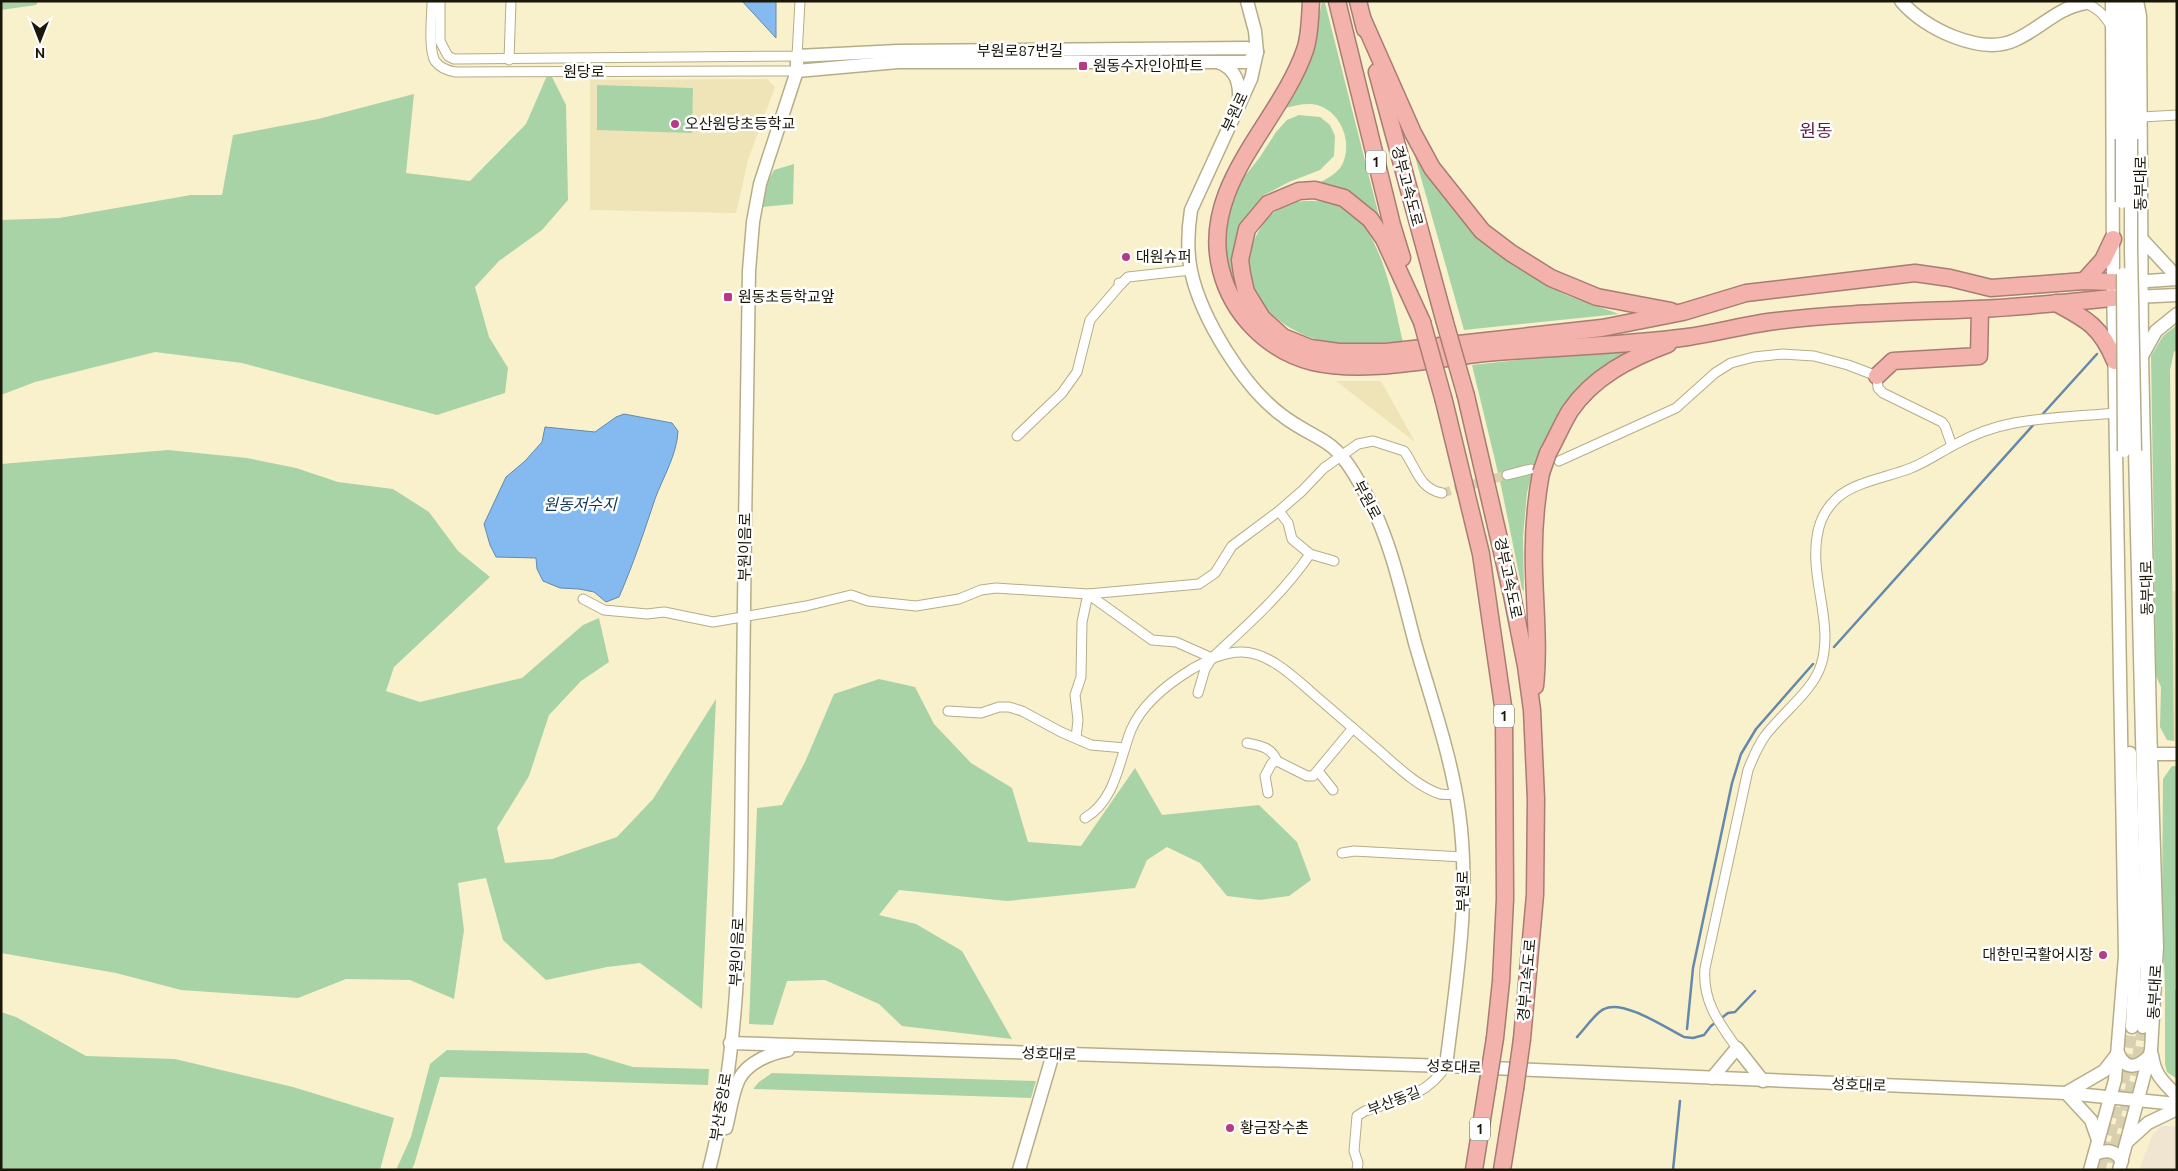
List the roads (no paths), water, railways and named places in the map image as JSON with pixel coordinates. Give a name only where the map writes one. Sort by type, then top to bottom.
[{"type":"highway","points":[[1311,1],[1306,48],[1283,99],[1249,150],[1232,180],[1221,211],[1218,240],[1221,270],[1232,296],[1246,321],[1264,338],[1289,353],[1310,361],[1329,365],[1364,366],[1487,353],[1689,337],[1764,323],[1843,314],[1980,309],[2056,303],[2113,290]]},
{"type":"highway","name":"경부고속도로","points":[[1337,1],[1392,225],[1444,401],[1481,554],[1504,713],[1505,899],[1500,981],[1495,1038],[1474,1170]]},
{"type":"highway","name":"경부고속도로","points":[[1358,1],[1466,396],[1512,595],[1526,666],[1532,710],[1536,800],[1534,895],[1522,1039],[1502,1170]]},
{"type":"highway","points":[[1363,20],[1412,133],[1432,168],[1482,231],[1511,253],[1551,278],[1597,297],[1683,312]]},
{"type":"highway","points":[[1422,322],[1384,239],[1370,219],[1344,198],[1315,190],[1299,191],[1268,204],[1247,229],[1240,260],[1246,292],[1262,318],[1283,337],[1310,348],[1339,352],[1386,352],[1602,328],[1683,312],[1746,293],[1915,273],[1950,278],[1991,288],[2084,281],[2113,290]]},
{"type":"highway","points":[[2084,281],[2103,260],[2113,239]]},
{"type":"highway","points":[[2056,303],[2080,316],[2097,329],[2107,342],[2115,361]]},
{"type":"highway","points":[[1878,376],[1893,360],[1979,356],[1980,309]]},
{"type":"highway","points":[[1532,710],[1538,659],[1534,569],[1536,471],[1554,457],[1570,411],[1598,380],[1639,354],[1689,337]]},
{"type":"main road","name":"부원로","points":[[1248,1],[1258,52],[1251,79],[1191,210],[1188,230],[1191,270],[1199,296],[1212,325],[1240,371],[1260,395],[1282,416],[1327,443],[1341,455],[1377,516],[1392,558],[1459,812],[1463,857],[1464,904],[1456,998],[1446,1066]]},
{"type":"main road","points":[[1901,1],[1914,14],[1940,30],[1966,41],[1991,44],[2013,42],[2067,7],[2087,2]]},
{"type":"main road","name":"동부대로","points":[[2090,1170],[2111,1097],[2118,1054],[2125,956],[2113,290],[2112,1]]},
{"type":"main road","name":"동부대로","points":[[2121,1],[2131,249],[2130,451],[2147,969],[2138,1027]]},
{"type":"main road","name":"동부대로","points":[[2127,139],[2131,1]]},
{"type":"main road","name":"동부대로","points":[[2120,1165],[2139,1100],[2150,1053],[2157,947],[2142,356],[2140,16],[2137,1]]},
{"type":"main road","name":"부원로87번길","points":[[797,56],[898,51],[1018,57],[1248,62],[1258,52],[1247,48],[1018,57],[898,62],[797,71]]},
{"type":"main road","name":"부원이음로","points":[[730,1043],[739,950],[749,271],[752,232],[760,184],[797,71],[797,56]]},
{"type":"main road","points":[[1218,62],[1229,66],[1235,75],[1240,90],[1239,105]]},
{"type":"main road","points":[[2141,238],[2177,278]]},
{"type":"main road","points":[[2113,290],[2141,282],[2177,278]]},
{"type":"main road","points":[[2113,290],[2141,297],[2177,295]]},
{"type":"main road","points":[[2142,356],[2156,332],[2177,314]]},
{"type":"main road","points":[[2151,754],[2177,754]]},
{"type":"main road","name":"성호대로","points":[[730,1043],[1446,1066],[2066,1093],[2177,1104]]},
{"type":"main road","name":"부산중앙로","points":[[709,1168],[720,1122],[730,1043]]},
{"type":"main road","points":[[709,1168],[724,1138],[739,1079],[751,1065],[776,1052],[811,1046]]},
{"type":"main road","points":[[1712,1078],[1737,1048],[1763,1081]]},
{"type":"main road","points":[[2120,1165],[2119,1155],[2097,1149],[2091,1120],[2066,1093],[2104,1071],[2118,1054],[2126,1064],[2135,1066],[2142,1064],[2150,1053]]},
{"type":"main road","points":[[2150,1053],[2154,1070],[2177,1096]]},
{"type":"main road","points":[[1019,1170],[1053,1054]]},
{"type":"main road","points":[[2128,1140],[2148,1123],[2177,1109]]},
{"type":"street","name":"원당로","points":[[432,1],[432,50],[435,61],[447,70],[456,72],[797,71]]},
{"type":"street","name":"원당로","points":[[440,1],[440,41],[448,56],[454,59],[797,56]]},
{"type":"street","points":[[509,60],[511,1]]},
{"type":"street","points":[[797,56],[800,1]]},
{"type":"street","points":[[2087,2],[2103,13],[2112,28]]},
{"type":"street","points":[[2142,117],[2177,115]]},
{"type":"street","points":[[1017,436],[1062,393],[1077,372],[1090,320],[1120,284],[1128,277],[1191,270]]},
{"type":"street","points":[[1554,457],[1676,408],[1715,373],[1731,363],[1754,357],[1782,354],[1814,356],[1848,365],[1878,376],[1878,388],[1883,393],[1942,422],[1946,426],[1952,446]]},
{"type":"street","points":[[1737,1048],[1716,1019],[1706,993],[1705,968],[1748,770],[1765,736],[1816,676],[1823,659],[1825,640],[1816,553],[1816,538],[1821,520],[1838,497],[1850,490],[1910,469],[1934,458],[1952,446],[1988,430],[2015,423],[2116,413]]},
{"type":"street","points":[[583,599],[604,610],[621,613],[664,612],[713,622],[744,618],[851,595],[868,602],[916,606],[958,599],[981,590],[996,588],[1088,594],[1199,584],[1215,573],[1232,546],[1279,511],[1324,468],[1358,444],[1373,441],[1404,451],[1426,487],[1442,493]]},
{"type":"street","points":[[1507,475],[1536,471]]},
{"type":"street","points":[[1279,511],[1288,523],[1292,539],[1310,554],[1334,561]]},
{"type":"street","points":[[1085,818],[1095,812],[1113,785],[1132,728],[1142,712],[1166,687],[1212,658],[1270,604],[1295,577],[1310,554]]},
{"type":"street","points":[[1088,594],[1152,640],[1176,642],[1212,658]]},
{"type":"street","points":[[1076,738],[1078,720],[1076,695],[1081,677],[1082,622],[1088,594]]},
{"type":"street","points":[[1198,693],[1205,669],[1212,658],[1226,653],[1243,652],[1254,654],[1292,675],[1422,785],[1442,794],[1455,794]]},
{"type":"street","points":[[948,710],[981,712],[999,707],[1009,707],[1022,711],[1061,732],[1091,745],[1125,748]]},
{"type":"street","points":[[1247,743],[1267,748],[1273,752],[1277,761],[1307,776],[1312,776],[1353,728]]},
{"type":"street","points":[[1268,793],[1265,776],[1272,763],[1277,761]]},
{"type":"street","points":[[1318,771],[1333,790]]},
{"type":"street","points":[[1342,853],[1354,851],[1463,857]]},
{"type":"street","name":"부산동길","points":[[1357,1170],[1358,1163],[1354,1151],[1357,1116],[1365,1111],[1417,1094],[1440,1076],[1446,1066]]},
{"type":"water","points":[[742,1],[776,1],[776,38]]},
{"type":"water","name":"원동저수지","points":[[624,414],[672,423],[678,431],[675,449],[619,597],[606,602],[594,592],[560,588],[543,581],[537,569],[536,558],[496,557],[490,545],[484,524],[506,477],[525,461],[542,442],[545,427],[595,432],[616,417]]},
{"type":"waterway","points":[[2040,417],[2097,354]]},
{"type":"waterway","points":[[1834,647],[2035,423]]},
{"type":"waterway","points":[[1687,1029],[1693,968],[1732,783],[1741,754],[1756,729],[1813,664]]},
{"type":"waterway","points":[[1577,1037],[1597,1014],[1604,1009],[1612,1007],[1633,1011],[1684,1037],[1693,1038],[1704,1035],[1711,1026],[1728,1013],[1735,1012],[1755,991]]},
{"type":"waterway","points":[[1673,1170],[1680,1101]]},
{"type":"tunnel","points":[[1442,493],[1507,475]]},
{"type":"tunnel","points":[[2099,1170],[2119,1099],[2132,1027]]},
{"type":"tunnel","points":[[2111,1163],[2136,1070],[2143,1027]]},
{"type":"place","name":"원동수자인아파트","points":[[1083,66]]},
{"type":"place","name":"오산원당초등학교","points":[[675,124]]},
{"type":"place","name":"대원슈퍼","points":[[1126,257]]},
{"type":"place","name":"원동초등학교앞","points":[[728,297]]},
{"type":"place","name":"대한민국활어시장","points":[[2103,955]]},
{"type":"place","name":"황금장수촌","points":[[1230,1128]]},
{"type":"district","name":"원동","points":[[1816,131]]}]
